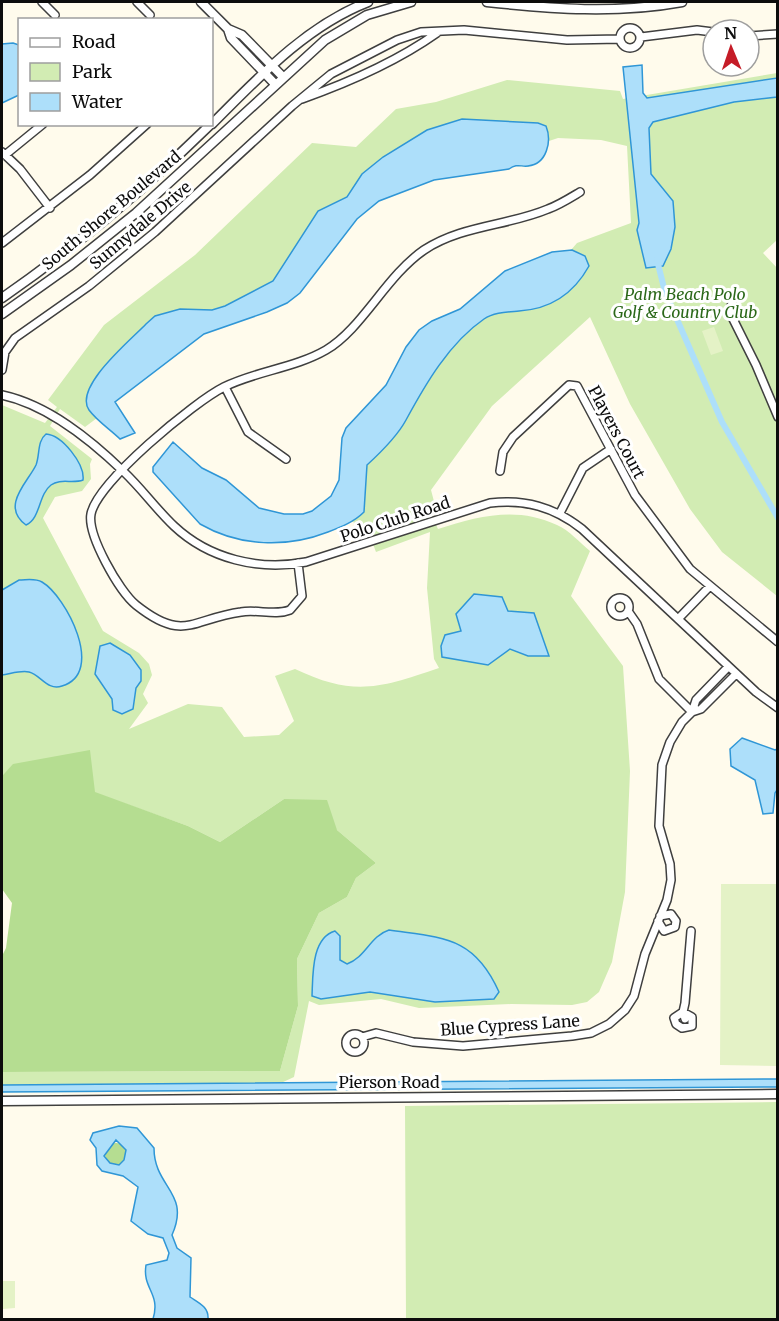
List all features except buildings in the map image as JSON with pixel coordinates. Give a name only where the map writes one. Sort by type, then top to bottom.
[{"type":"street","points":[[42,2],[55,15]]},
{"type":"street","points":[[137,2],[150,15]]},
{"type":"street","points":[[201,2],[228,28],[242,34],[283,77]]},
{"type":"street","name":"South Shore Boulevard","points":[[213,122],[272,66],[329,21],[368,2]]},
{"type":"street","name":"South Shore Boulevard","points":[[2,314],[71,265],[136,213],[275,84],[338,30],[372,13],[411,2]]},
{"type":"street","points":[[487,2],[603,6],[682,2]]},
{"type":"street","points":[[228,28],[231,38],[275,84]]},
{"type":"street","name":"Sunnydale Drive","points":[[620,39],[622,33],[629,28],[638,32],[641,37]]},
{"type":"street","name":"Sunnydale Drive","points":[[2,370],[5,352],[15,338],[89,286],[155,232],[300,99],[331,74],[397,40],[421,32],[464,30],[557,39],[620,39]]},
{"type":"street","name":"Sunnydale Drive","points":[[641,37],[701,30]]},
{"type":"street","name":"Sunnydale Drive","points":[[300,99],[340,86],[408,54],[438,32]]},
{"type":"street","points":[[761,35],[777,34]]},
{"type":"street","name":"Sunnydale Drive","points":[[620,39],[625,47],[632,48],[637,46],[641,37]]},
{"type":"street","points":[[40,126],[3,154],[20,169],[50,208]]},
{"type":"street","points":[[2,243],[50,208],[145,126]]},
{"type":"street","name":"South Shore Boulevard","points":[[2,298],[61,256],[127,203],[209,126]]},
{"type":"street","points":[[298,563],[302,596],[290,610],[242,612],[190,627],[177,627],[163,622],[130,599],[92,531],[91,515],[95,502],[171,423],[225,387],[252,375],[317,354],[334,344],[405,266],[435,244],[464,232],[548,210],[580,192]]},
{"type":"street","points":[[733,297],[730,313],[756,365],[777,417]]},
{"type":"street","name":"Players Court","points":[[500,471],[503,452],[513,437],[569,385],[579,389],[636,495],[690,568],[777,642]]},
{"type":"street","points":[[225,387],[248,432],[286,459]]},
{"type":"street","name":"Polo Club Road","points":[[2,395],[22,400],[49,413],[124,471],[174,526],[203,547],[247,563],[277,565],[298,563],[490,503],[530,503],[560,513],[582,529],[736,674],[777,708]]},
{"type":"street","points":[[560,513],[583,468],[611,449]]},
{"type":"street","points":[[678,620],[710,586]]},
{"type":"street","points":[[628,612],[638,624],[659,679],[692,712]]},
{"type":"street","name":"Blue Cypress Lane","points":[[362,1037],[376,1033],[413,1042],[463,1046],[591,1033],[609,1024],[625,1010],[634,996],[645,954],[667,900],[671,880],[670,864],[659,826],[662,765],[670,741],[682,722],[692,712],[696,700],[728,666]]},
{"type":"street","name":"Blue Cypress Lane","points":[[692,712],[701,709],[736,674]]},
{"type":"street","points":[[684,1016],[691,956],[691,931]]},
{"type":"street","name":"Pierson Road","points":[[2,1101],[777,1094]]},
{"type":"green space","name":"Palm Beach Polo Golf & Country Club","points":[[777,73],[777,240],[763,253],[778,269],[777,596],[722,552],[690,509],[630,404],[590,317],[492,406],[431,490],[436,509],[430,512],[438,529],[468,520],[498,515],[512,514],[542,519],[566,530],[590,551],[571,596],[623,666],[630,771],[625,892],[612,962],[599,992],[587,1002],[572,1005],[511,1004],[419,1008],[381,999],[319,1005],[309,1001],[294,1077],[281,1083],[2,1085],[2,1072],[280,1071],[298,1006],[297,959],[319,913],[347,897],[356,878],[376,863],[337,830],[284,799],[220,842],[188,826],[14,764],[2,776],[2,405],[45,423],[57,407],[48,400],[104,325],[195,255],[312,143],[356,147],[396,109],[436,102],[507,80],[620,91],[623,99],[747,78],[761,78],[761,76]],"holes":[[[558,138],[601,140],[627,146],[631,223],[577,243],[571,250],[552,252],[505,271],[460,309],[432,321],[419,330],[406,347],[386,385],[346,428],[342,438],[339,480],[331,496],[323,504],[368,531],[376,552],[430,532],[427,588],[434,659],[439,668],[400,681],[367,686],[334,683],[295,669],[275,676],[294,721],[279,735],[244,737],[222,707],[188,704],[129,729],[148,703],[143,694],[152,675],[149,664],[139,653],[103,631],[43,518],[55,497],[82,491],[91,479],[92,459],[50,426],[60,409],[85,427],[97,418],[120,439],[135,433],[115,402],[204,334],[287,303],[300,293],[357,219],[379,201],[434,180],[509,169],[514,165],[528,167],[544,157],[549,141]]]},
{"type":"green space","points":[[714,327],[723,351],[711,355],[702,331]]},
{"type":"green space","points":[[90,750],[95,792],[188,826],[220,842],[284,799],[327,800],[337,830],[376,863],[356,878],[347,897],[319,913],[297,959],[298,1006],[280,1071],[2,1072],[2,956],[6,948],[12,903],[2,889],[2,776],[13,764]]},
{"type":"green space","points":[[721,884],[777,884],[777,1066],[720,1065]]},
{"type":"green space","points":[[777,1102],[777,1319],[406,1319],[405,1106]]},
{"type":"green space","points":[[116,1143],[124,1146],[127,1154],[124,1162],[116,1165],[108,1162],[105,1154],[108,1146]]},
{"type":"green space","points":[[2,1281],[15,1281],[15,1308],[3,1309]]},
{"type":"water","points":[[2,44],[18,45],[18,95],[2,103]]},
{"type":"water","points":[[642,65],[643,93],[647,98],[777,78],[777,97],[734,102],[653,122],[649,128],[651,174],[673,201],[675,227],[671,249],[663,266],[646,268],[637,230],[639,223],[623,67]]},
{"type":"water","points":[[462,119],[538,123],[546,126],[548,145],[544,156],[540,161],[528,166],[434,180],[379,201],[357,219],[300,293],[287,303],[204,334],[115,402],[135,433],[120,439],[89,410],[86,400],[96,377],[106,364],[155,316],[180,309],[212,310],[225,306],[273,281],[318,211],[347,197],[362,174],[383,157],[427,130]]},
{"type":"water","points":[[572,250],[585,256],[589,266],[569,292],[542,307],[501,313],[484,319],[449,352],[398,432],[367,465],[364,512],[347,524],[312,537],[280,543],[247,541],[231,537],[200,524],[153,472],[153,467],[173,442],[202,468],[226,480],[259,508],[284,514],[303,514],[312,511],[331,496],[339,480],[342,438],[346,428],[386,385],[406,347],[419,330],[432,321],[460,309],[505,271],[552,252]]},
{"type":"water","points":[[46,434],[59,439],[71,451],[83,473],[83,480],[58,482],[51,485],[44,494],[31,522],[26,525],[15,510],[16,502],[22,486],[36,465],[40,444]]},
{"type":"water","points":[[19,580],[39,581],[52,590],[78,634],[81,666],[75,678],[62,686],[48,685],[29,672],[2,675],[2,590]]},
{"type":"water","points":[[474,594],[502,597],[508,611],[534,613],[549,656],[528,656],[510,649],[488,665],[442,657],[441,646],[445,635],[461,631],[456,614]]},
{"type":"water","points":[[110,643],[130,655],[141,670],[141,681],[136,688],[133,709],[122,714],[113,710],[112,699],[95,674],[100,646]]},
{"type":"water","points":[[742,738],[777,749],[777,790],[773,813],[763,814],[755,780],[731,766],[730,749]]},
{"type":"water","points":[[389,930],[441,938],[455,943],[479,960],[499,992],[494,999],[435,1002],[370,992],[321,999],[312,996],[313,968],[317,949],[327,935],[335,931],[340,936],[340,960],[347,964],[359,957],[377,937]]},
{"type":"water","points":[[778,1079],[777,1087],[2,1092],[2,1085]]},
{"type":"water","points":[[119,1126],[137,1128],[154,1148],[159,1172],[175,1199],[177,1221],[172,1235],[177,1248],[191,1258],[190,1297],[205,1308],[208,1319],[153,1319],[155,1303],[145,1273],[146,1265],[167,1260],[169,1253],[163,1238],[148,1234],[131,1221],[138,1187],[123,1176],[102,1171],[97,1165],[96,1148],[90,1140],[93,1133]],"holes":[[[116,1140],[126,1150],[124,1160],[119,1165],[110,1163],[104,1156]]]},
{"type":"waterway","points":[[657,260],[665,292],[722,422],[778,518]]}]
